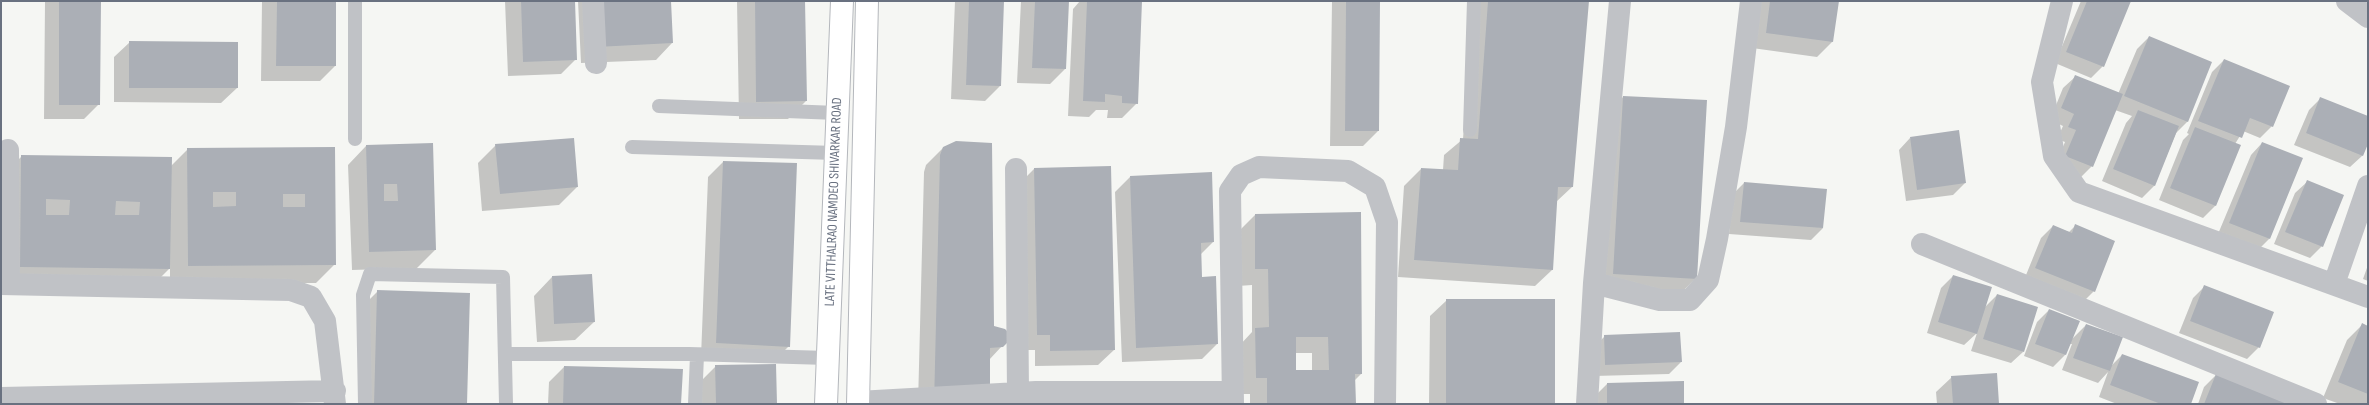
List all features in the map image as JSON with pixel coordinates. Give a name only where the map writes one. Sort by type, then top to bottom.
[{"type":"main road","name":"LATE VITTHALRAO NAMDEO SHIVARKAR ROAD","points":[[826,404],[842,1]]},
{"type":"main road","name":"LATE VITTHALRAO NAMDEO SHIVARKAR ROAD","points":[[858,403],[867,1]]},
{"type":"street","points":[[593,1],[596,63]]},
{"type":"street","points":[[1587,404],[1594,283],[1620,1]]},
{"type":"street","points":[[1594,283],[1660,300],[1690,300],[1708,280],[1736,128],[1751,1]]},
{"type":"street","points":[[2062,1],[2042,82],[2054,156],[2079,192],[2368,297]]},
{"type":"street","points":[[2347,1],[2368,17]]},
{"type":"street","points":[[1,398],[335,398],[325,321],[311,297],[291,290],[5,284],[8,150]]},
{"type":"street","points":[[858,403],[1018,393],[1233,398],[1230,191],[1240,175],[1259,167],[1348,171],[1375,187],[1387,222],[1385,404]]},
{"type":"street","points":[[1016,169],[1018,393]]},
{"type":"street","points":[[2334,284],[2368,186]]},
{"type":"street","points":[[1922,244],[2316,404]]},
{"type":"lane","points":[[355,1],[355,139]]},
{"type":"lane","points":[[1470,130],[1474,1]]},
{"type":"lane","points":[[659,106],[837,113]]},
{"type":"lane","points":[[632,147],[836,153]]},
{"type":"lane","points":[[365,404],[363,295],[370,274],[503,278],[506,404]]},
{"type":"lane","points":[[505,354],[697,355],[828,358]]},
{"type":"lane","points":[[695,404],[697,355]]},
{"type":"building","points":[[59,1],[101,1],[100,105],[59,105]]},
{"type":"building","points":[[277,1],[336,1],[336,66],[276,66]]},
{"type":"building","points":[[521,1],[575,1],[577,60],[523,62]]},
{"type":"building","points":[[595,1],[671,1],[673,43],[597,47]]},
{"type":"building","points":[[755,1],[805,1],[807,101],[756,102]]},
{"type":"building","points":[[969,1],[1004,1],[1001,86],[966,85]]},
{"type":"building","points":[[1035,1],[1069,1],[1066,69],[1032,68]]},
{"type":"building","points":[[1087,1],[1142,1],[1138,104],[1122,103],[1122,96],[1105,94],[1105,102],[1083,101]]},
{"type":"building","points":[[1346,1],[1380,1],[1379,131],[1345,131]]},
{"type":"building","points":[[1488,1],[1589,1],[1573,187],[1558,187],[1553,270],[1414,260],[1421,168],[1458,170],[1460,138],[1478,139]]},
{"type":"building","points":[[1770,1],[1839,1],[1833,42],[1766,33]]},
{"type":"building","points":[[2087,1],[2131,1],[2104,67],[2066,52]]},
{"type":"building","points":[[2149,36],[2212,62],[2188,122],[2124,96]]},
{"type":"building","points":[[129,41],[238,42],[238,88],[129,88]]},
{"type":"building","points":[[2224,59],[2290,86],[2273,127],[2250,118],[2242,138],[2198,121]]},
{"type":"building","points":[[2075,75],[2123,94],[2093,167],[2065,156],[2076,130],[2068,127],[2074,114],[2061,108]]},
{"type":"building","points":[[1623,96],[1707,100],[1697,279],[1613,274]]},
{"type":"building","points":[[2320,97],[2368,116],[2368,144],[2363,156],[2306,133]]},
{"type":"building","points":[[2138,110],[2179,126],[2155,186],[2113,169]]},
{"type":"building","points":[[2195,127],[2241,145],[2216,206],[2170,188]]},
{"type":"building","points":[[1959,130],[1966,183],[1917,190],[1910,137]]},
{"type":"building","points":[[574,138],[578,187],[500,194],[495,144]]},
{"type":"building","points":[[956,141],[992,143],[994,326],[1005,329],[1009,333],[1007,343],[1003,347],[990,348],[990,404],[934,404],[940,155],[943,147]]},
{"type":"building","points":[[2262,142],[2303,158],[2270,239],[2229,223]]},
{"type":"building","points":[[433,143],[436,250],[369,252],[366,145]],"holes":[[[384,184],[397,184],[398,201],[384,201]]]},
{"type":"building","points":[[335,147],[336,265],[188,266],[187,148]],"holes":[[[213,192],[236,192],[236,206],[213,207]],[[283,194],[305,194],[305,207],[283,207]]]},
{"type":"building","points":[[21,155],[172,157],[170,269],[20,267]],"holes":[[[46,199],[70,200],[69,215],[46,215]],[[116,201],[140,202],[139,215],[115,215]]]},
{"type":"building","points":[[723,161],[797,163],[790,347],[716,343]]},
{"type":"building","points":[[1111,166],[1115,350],[1050,351],[1050,335],[1037,335],[1034,168]]},
{"type":"building","points":[[1212,172],[1214,242],[1201,243],[1202,277],[1216,276],[1218,344],[1136,348],[1130,176]]},
{"type":"building","points":[[2307,180],[2344,195],[2323,247],[2285,232]]},
{"type":"building","points":[[1744,182],[1827,189],[1823,228],[1740,222]]},
{"type":"building","points":[[1361,212],[1362,374],[1355,374],[1356,404],[1267,404],[1267,378],[1256,378],[1255,328],[1269,327],[1268,269],[1255,269],[1255,214]],"holes":[[[1296,337],[1328,337],[1329,370],[1296,370]]]},
{"type":"building","points":[[2075,224],[2115,241],[2095,292],[2035,268],[2053,225],[2072,233]]},
{"type":"building","points":[[592,274],[595,322],[554,324],[552,276]]},
{"type":"building","points":[[1953,275],[1992,287],[1977,334],[1938,322]]},
{"type":"building","points":[[2204,285],[2274,312],[2260,348],[2190,321]]},
{"type":"building","points":[[377,290],[470,293],[467,404],[374,404]]},
{"type":"building","points":[[1997,294],[2038,307],[2024,352],[1983,339]]},
{"type":"building","points":[[1446,299],[1555,299],[1555,404],[1446,404]]},
{"type":"building","points":[[2049,309],[2080,321],[2066,355],[2035,344]]},
{"type":"building","points":[[2362,323],[2368,326],[2368,394],[2338,382]]},
{"type":"building","points":[[2086,324],[2123,337],[2110,371],[2073,358]]},
{"type":"building","points":[[1680,332],[1682,362],[1605,365],[1604,335]]},
{"type":"building","points":[[2122,354],[2199,382],[2191,404],[2161,404],[2110,385]]},
{"type":"building","points":[[776,364],[777,404],[716,404],[715,365]]},
{"type":"building","points":[[564,366],[683,369],[681,404],[563,404]]},
{"type":"building","points":[[1997,373],[1999,404],[1953,404],[1951,376]]},
{"type":"building","points":[[2216,374],[2287,400],[2285,404],[2204,404]]},
{"type":"building","points":[[1684,381],[1684,404],[1607,404],[1607,383]]}]
